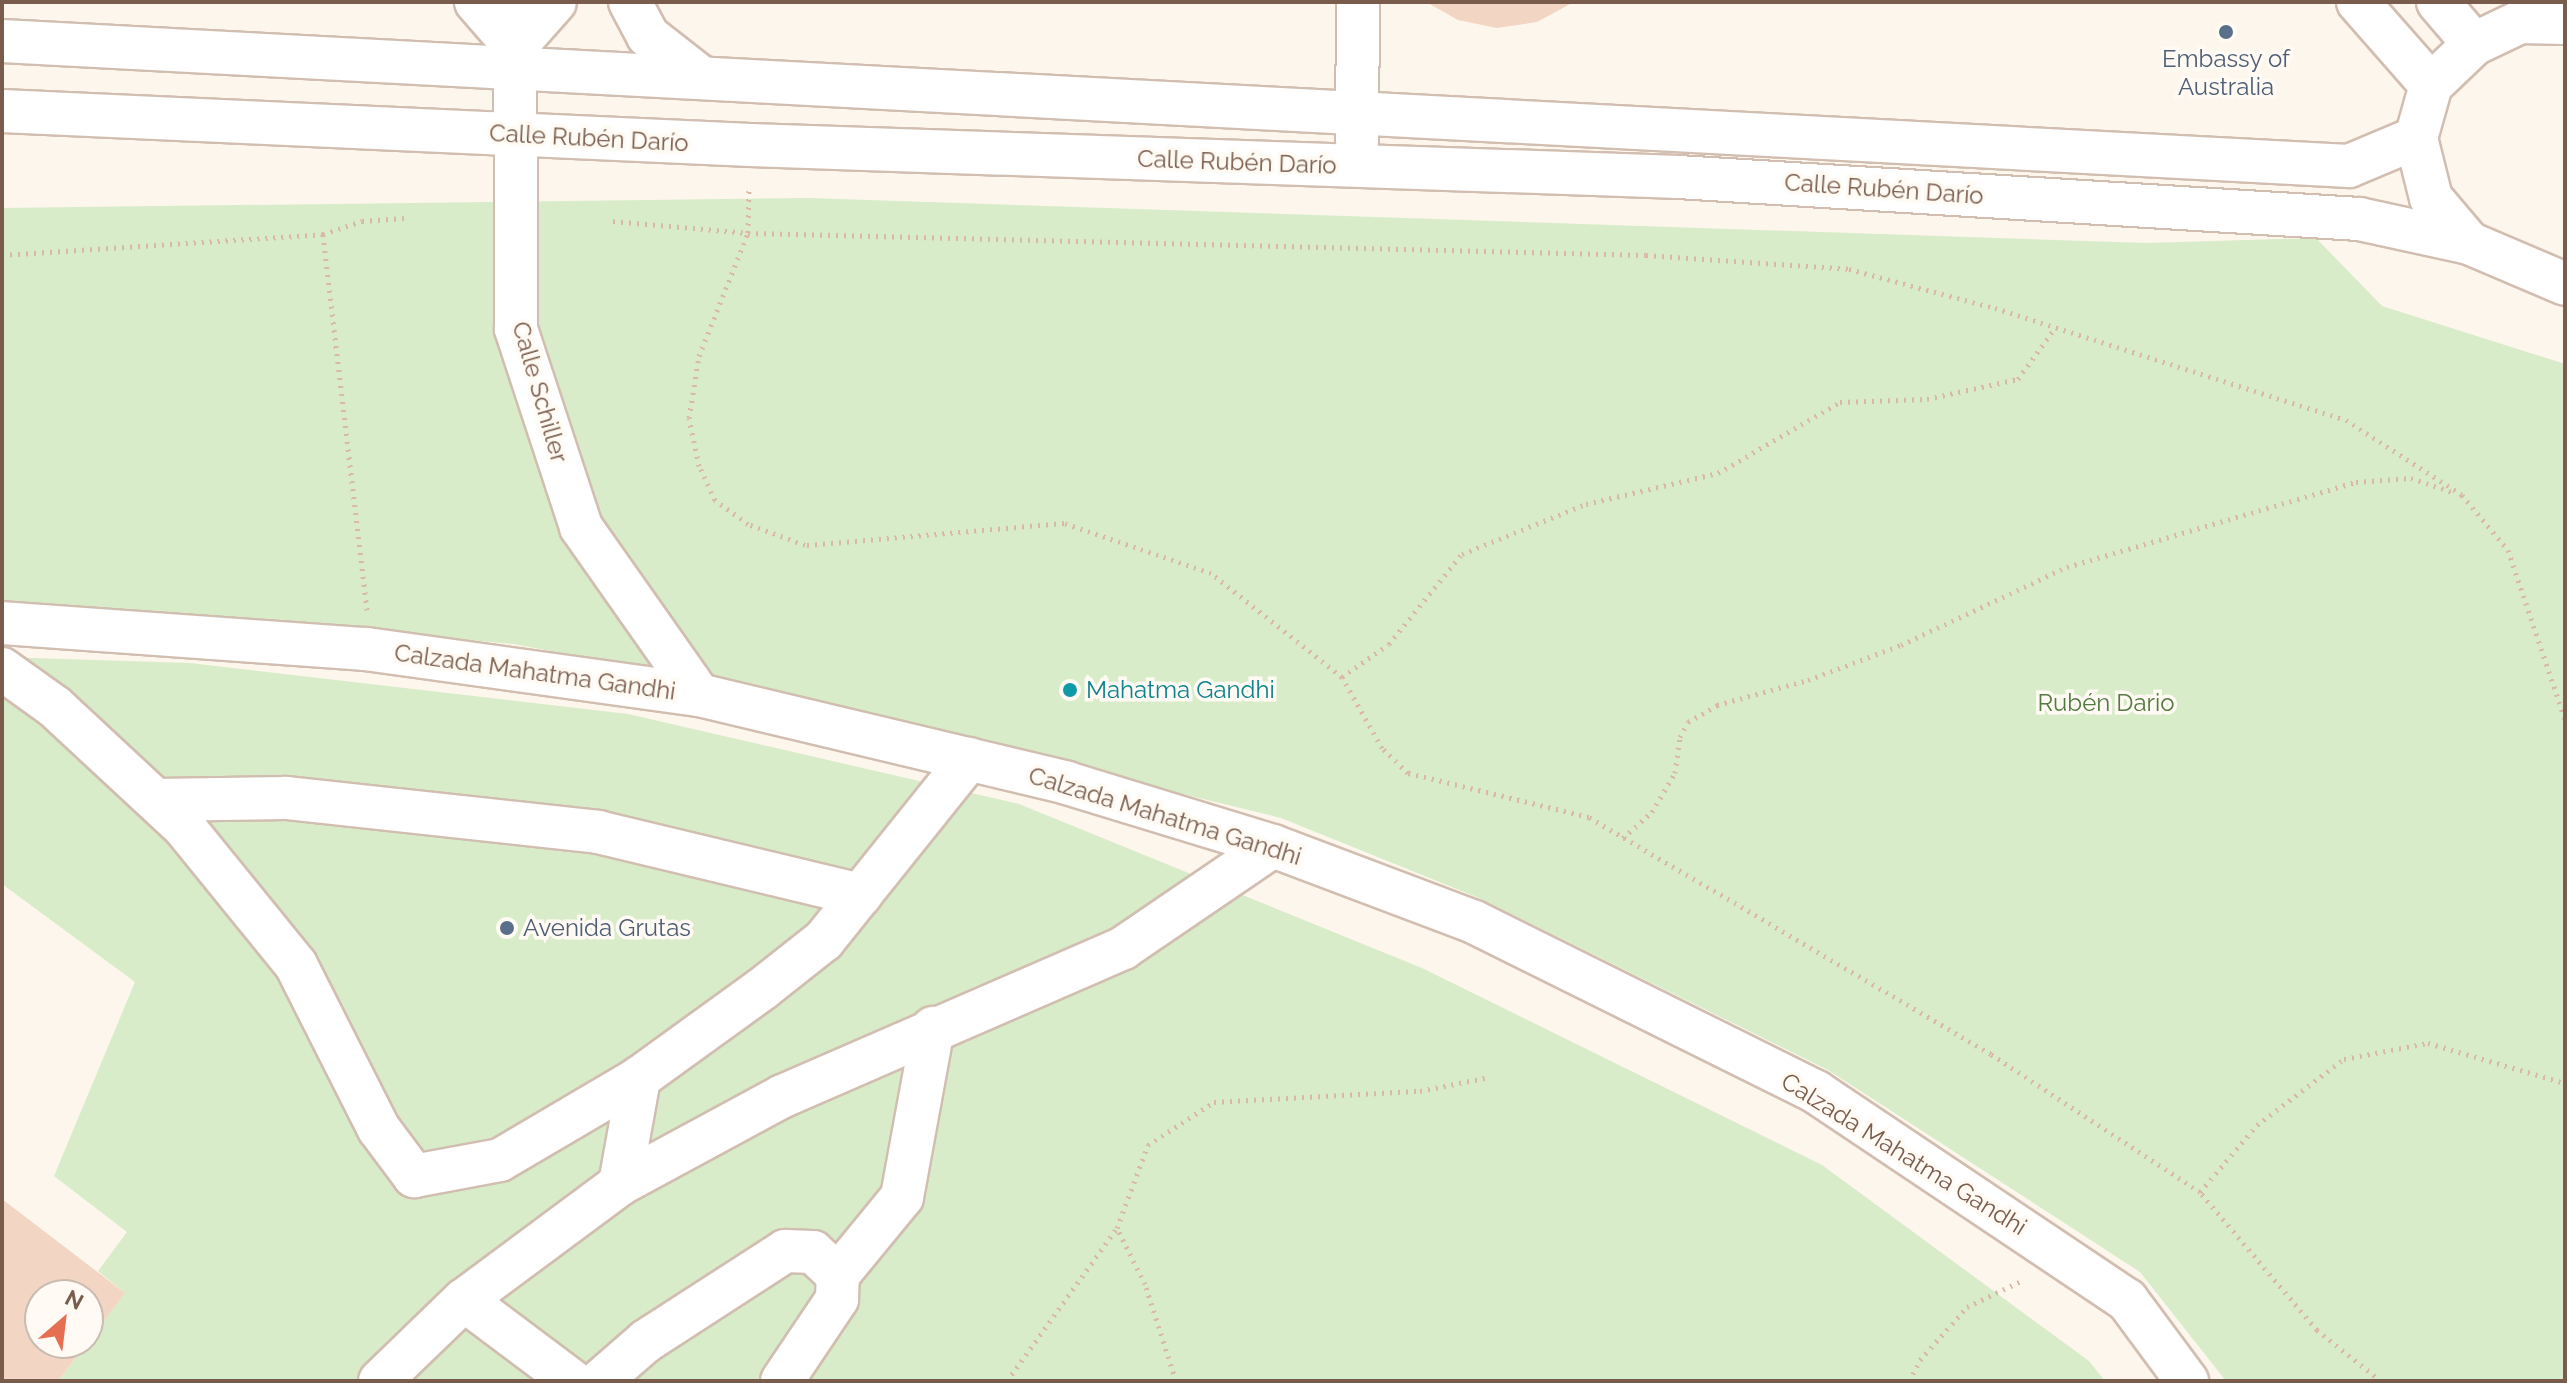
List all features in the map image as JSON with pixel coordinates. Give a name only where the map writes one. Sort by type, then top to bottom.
[{"type":"street","points":[[476,2],[516,57],[555,2]]},
{"type":"street","name":"Calle Schiller","points":[[515,2],[516,329],[581,527],[699,695]]},
{"type":"street","points":[[630,2],[648,36],[699,76]]},
{"type":"street","points":[[1358,2],[1358,166]]},
{"type":"street","points":[[2358,2],[2431,85]]},
{"type":"street","points":[[2438,2],[2474,44]]},
{"type":"street","points":[[2565,23],[2520,22],[2474,44],[2431,85],[2416,138],[2431,198],[2469,243],[2507,263],[2565,284]]},
{"type":"street","name":"Calle Rubén Darío","points":[[2,41],[516,57],[699,76],[2349,166],[2416,138]]},
{"type":"street","name":"Calle Rubén Darío","points":[[2,111],[516,135],[1678,177],[2359,219],[2469,243]]},
{"type":"street","points":[[2507,263],[2565,269]]},
{"type":"street","name":"Calzada Mahatma Gandhi","points":[[2,623],[366,649],[699,695],[1067,783],[1273,846],[1474,922],[1816,1092],[2065,1255],[2127,1300],[2187,1381]]},
{"type":"street","points":[[2,669],[55,707],[184,827],[296,965],[379,1129],[414,1176],[500,1160],[639,1078],[824,940],[969,759]]},
{"type":"street","points":[[156,800],[286,798],[598,832],[861,895]]},
{"type":"street","points":[[380,1381],[464,1300],[620,1184],[783,1096],[933,1028],[1123,948],[1273,846]]},
{"type":"street","points":[[782,1381],[837,1299],[838,1275],[902,1197],[933,1028]]},
{"type":"street","points":[[620,1184],[639,1078]]},
{"type":"street","points":[[600,1381],[646,1341],[785,1251],[813,1252],[838,1275]]},
{"type":"street","points":[[464,1300],[572,1381]]},
{"type":"path","points":[[2,255],[323,234],[362,221],[404,218]]},
{"type":"path","points":[[613,221],[748,233],[1646,255],[1849,269],[2055,327],[2346,420],[2462,495],[2508,550],[2565,719]]},
{"type":"path","points":[[748,233],[727,275],[699,356],[689,418],[699,466],[715,500],[748,524],[805,545],[1064,523],[1211,573],[1342,677],[1382,748],[1408,773],[1589,817],[1991,1054],[2200,1192],[2317,1330],[2381,1381]]},
{"type":"path","points":[[323,234],[366,583],[366,649]]},
{"type":"path","points":[[1342,677],[1389,644],[1462,554],[1586,504],[1718,473],[1840,402],[1927,399],[2018,379],[2055,327]]},
{"type":"path","points":[[1623,838],[1652,812],[1675,773],[1680,737],[1688,722],[1717,705],[1808,680],[1901,645],[2067,567],[2356,482],[2411,478],[2462,495]]},
{"type":"path","points":[[2200,1192],[2257,1125],[2344,1059],[2428,1043],[2565,1083]]},
{"type":"path","points":[[1007,1381],[1117,1228],[1148,1145],[1214,1102],[1420,1091],[1485,1078]]},
{"type":"path","points":[[1117,1228],[1145,1284],[1176,1381]]},
{"type":"path","points":[[1909,1381],[1920,1360],[1967,1307],[2065,1255]]},
{"type":"green space","name":"Rubén Dario","points":[[809,198],[2147,243],[2316,238],[2382,306],[2565,364],[2565,1381],[2226,1381],[2140,1272],[1828,1070],[1479,898],[1281,818],[731,684],[513,644],[273,622],[2,609],[2,208]]},
{"type":"green space","points":[[2,657],[190,663],[628,714],[1019,804],[1422,968],[1822,1165],[2089,1361],[2105,1381],[58,1381],[75,1359],[104,1359],[104,1321],[125,1293],[98,1271],[127,1232],[54,1176],[135,982],[2,884]]},
{"type":"building","points":[[1426,2],[1574,2],[1537,22],[1497,28],[1458,20]]},
{"type":"building","points":[[2,1199],[125,1293],[104,1321],[104,1279],[24,1279],[24,1359],[75,1359],[58,1381],[2,1381]]},
{"type":"place","name":"Embassy of Australia","points":[[2226,32]]},
{"type":"place","name":"Mahatma Gandhi","points":[[1070,690]]},
{"type":"place","name":"Avenida Grutas","points":[[507,928]]}]
